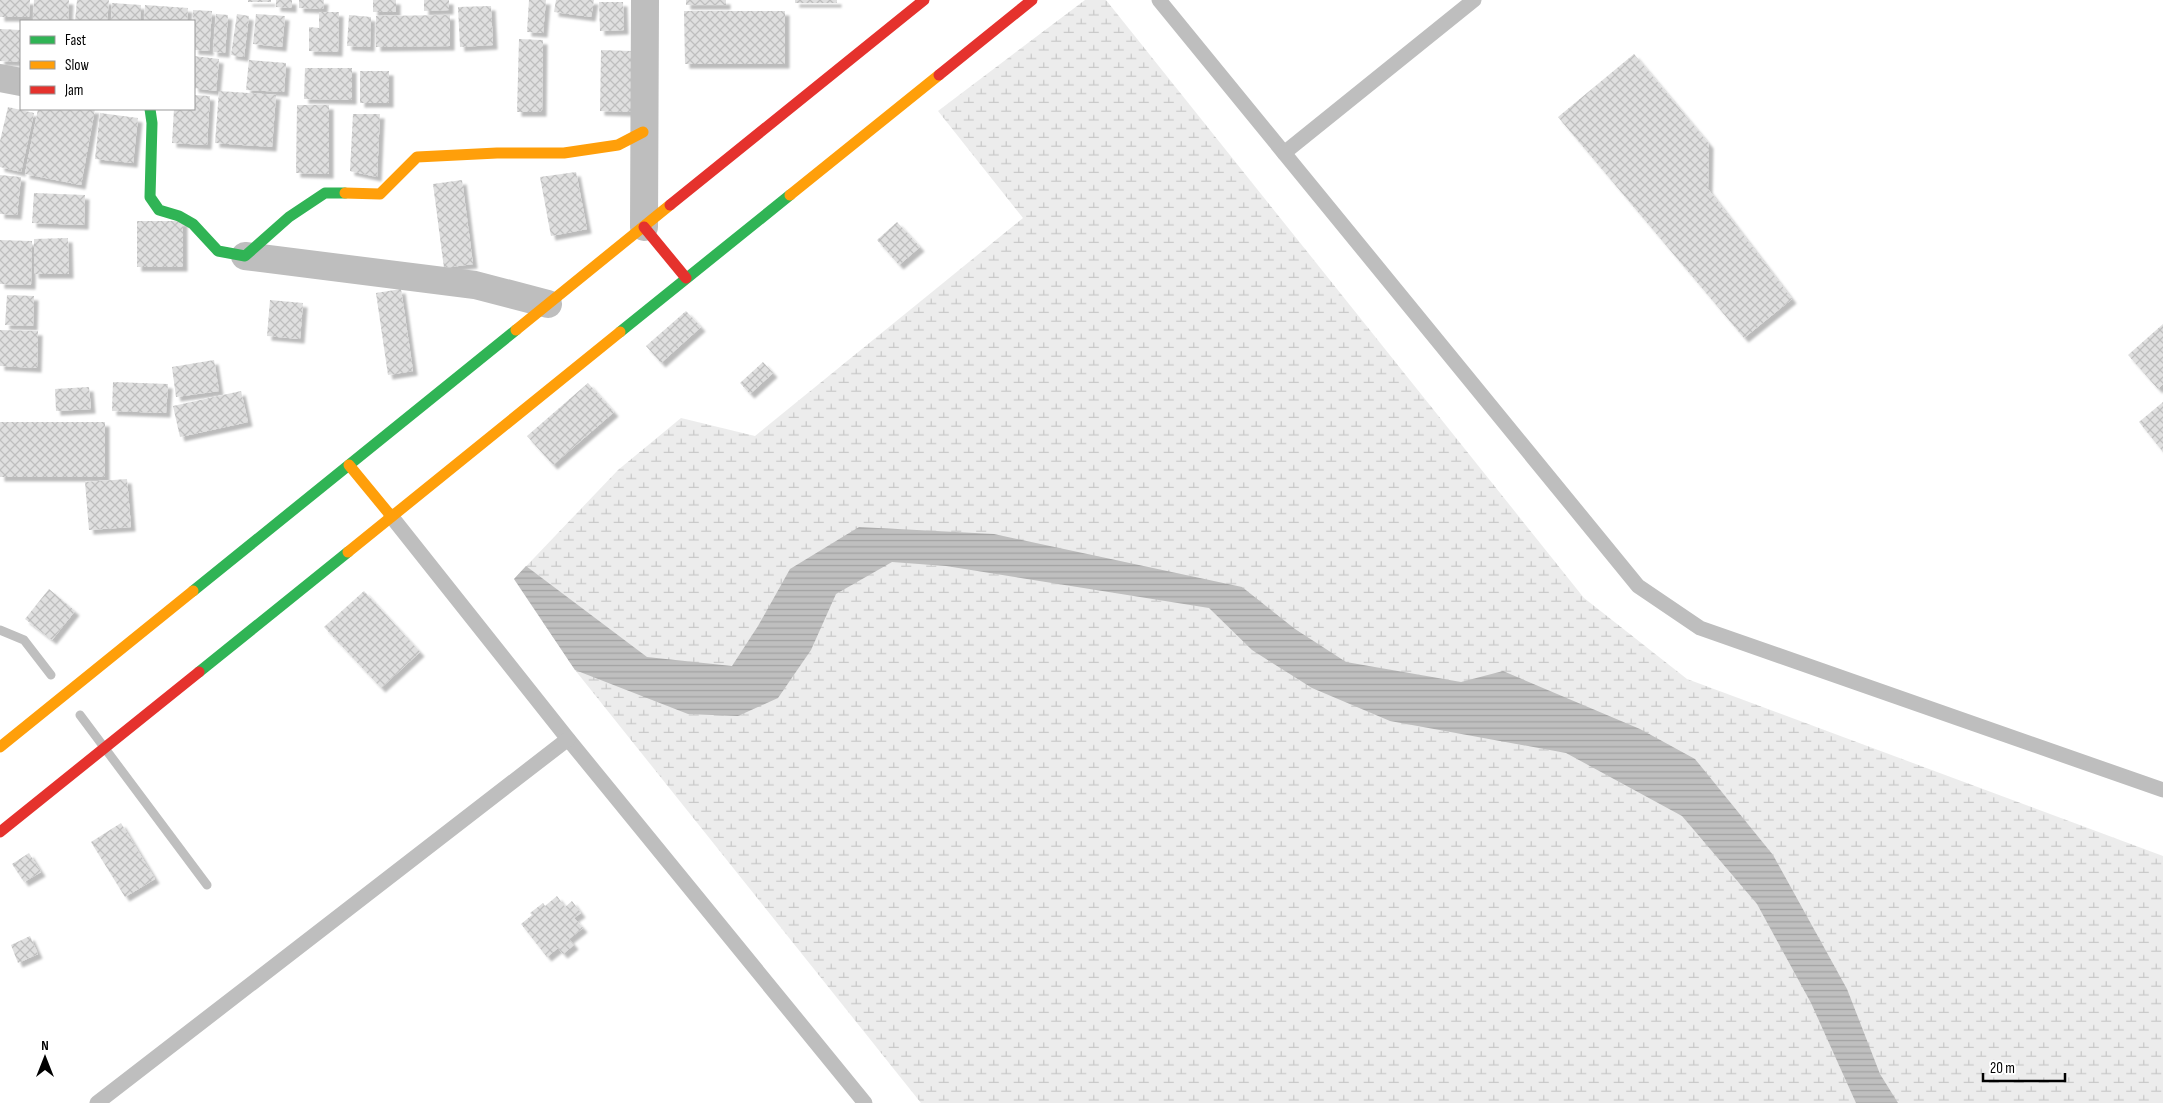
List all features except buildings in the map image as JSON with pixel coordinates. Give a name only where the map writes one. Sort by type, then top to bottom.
[{"type":"street","points":[[645,0],[644,227],[686,278]]},
{"type":"street","points":[[0,748],[924,0]]},
{"type":"street","points":[[0,832],[1032,0]]},
{"type":"street","points":[[0,78],[20,82]]},
{"type":"street","points":[[150,110],[152,123],[150,197],[159,210],[182,215],[201,229],[218,251],[475,285],[548,304]]},
{"type":"street","points":[[245,256],[289,217],[325,193],[380,194],[417,157],[497,153],[564,153],[618,144],[643,132]]},
{"type":"street","points":[[349,465],[391,516]]},
{"type":"lane","points":[[1158,0],[1638,586],[1700,628],[2163,790]]},
{"type":"lane","points":[[1284,153],[1474,0]]},
{"type":"lane","points":[[391,516],[568,739],[865,1103]]},
{"type":"lane","points":[[98,1103],[568,739]]},
{"type":"green space","points":[[1085,0],[1106,0],[1584,598],[1687,679],[2163,856],[2163,1103],[921,1103],[575,670],[514,579],[618,470],[681,418],[755,436],[1023,218],[938,111]]},
{"type":"shaded area","points":[[859,527],[994,534],[1242,587],[1295,629],[1346,662],[1461,682],[1503,671],[1640,729],[1695,759],[1773,855],[1847,989],[1880,1074],[1898,1103],[1856,1103],[1811,1003],[1757,904],[1682,816],[1566,753],[1390,721],[1312,688],[1252,650],[1209,608],[946,566],[892,562],[836,594],[811,650],[778,698],[738,716],[688,714],[575,670],[514,579],[526,566],[647,657],[732,666],[758,626],[790,569]]},
{"type":"waterway","points":[[0,630],[24,640],[51,675]]},
{"type":"waterway","points":[[80,715],[207,885]]},
{"type":"traffic: fast","points":[[150,110],[152,123],[150,197],[159,210],[179,216],[193,224],[218,251],[245,256],[289,217],[325,193],[345,193]]},
{"type":"traffic: fast","points":[[620,332],[790,195]]},
{"type":"traffic: fast","points":[[193,591],[516,330]]},
{"type":"traffic: fast","points":[[199,672],[348,552]]},
{"type":"traffic: slow","points":[[790,195],[939,75]]},
{"type":"traffic: slow","points":[[345,193],[380,194],[417,157],[497,153],[564,153],[618,145],[643,132]]},
{"type":"traffic: slow","points":[[516,330],[670,205]]},
{"type":"traffic: slow","points":[[348,552],[620,332]]},
{"type":"traffic: slow","points":[[349,465],[391,516]]},
{"type":"traffic: slow","points":[[0,747],[193,591]]},
{"type":"traffic: jam","points":[[670,205],[924,0]]},
{"type":"traffic: jam","points":[[939,75],[1032,0]]},
{"type":"traffic: jam","points":[[644,227],[686,278]]},
{"type":"traffic: jam","points":[[0,832],[199,672]]}]
